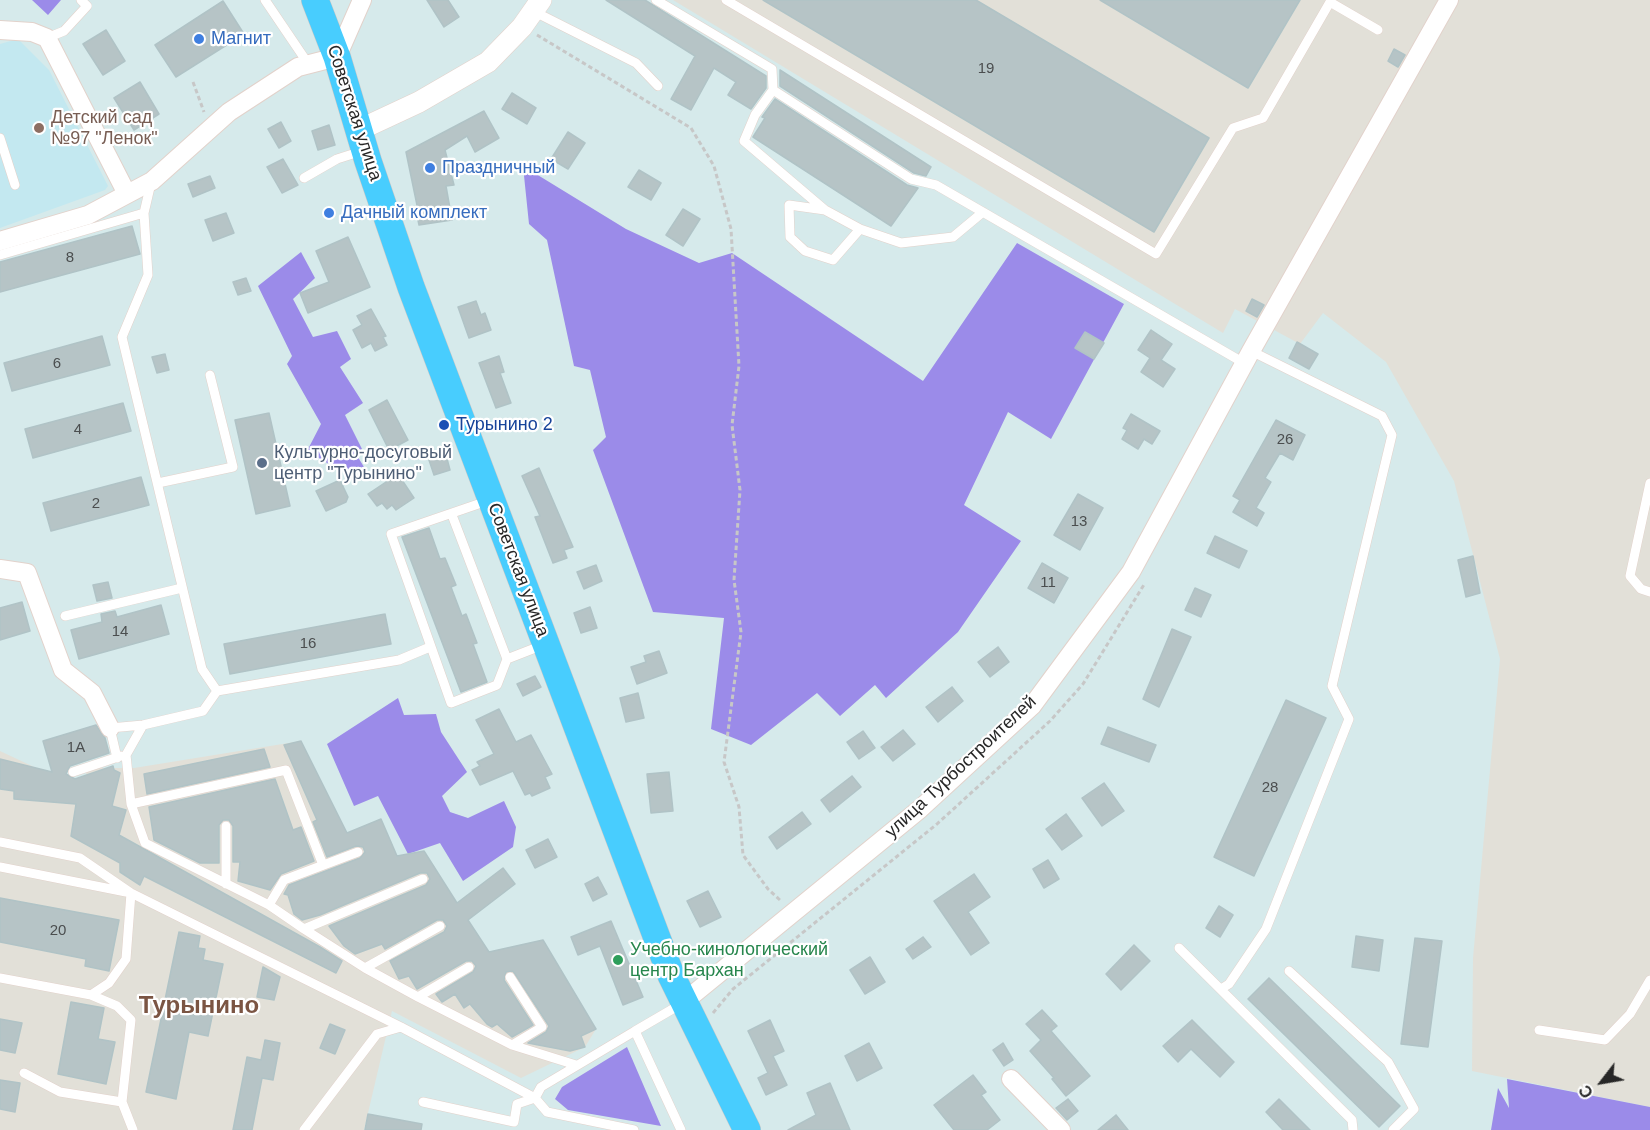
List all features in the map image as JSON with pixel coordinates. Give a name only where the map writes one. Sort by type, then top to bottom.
[{"type":"main road","name":"Советская улица","points":[[315,0],[337,57],[411,287],[671,975],[747,1130]]},
{"type":"street","points":[[0,241],[88,215],[152,181],[229,112],[298,67],[337,57],[362,0]]},
{"type":"street","name":"улица Турбостроителей","points":[[685,1002],[920,809],[1032,706],[1131,572],[1266,324],[1449,0]]},
{"type":"street","points":[[362,140],[419,102],[488,63],[535,14]]},
{"type":"street","points":[[0,30],[7,28],[32,32],[47,38],[127,194]]},
{"type":"street","points":[[0,569],[27,573],[63,670],[92,693],[110,728]]},
{"type":"street","points":[[1011,1079],[1061,1130]]},
{"type":"lane","points":[[47,38],[64,31],[87,6],[81,0]]},
{"type":"lane","points":[[265,0],[309,65]]},
{"type":"lane","points":[[656,0],[772,69],[773,90],[755,115],[744,141],[825,210],[860,229],[901,243],[953,237],[983,212]]},
{"type":"lane","points":[[726,0],[1156,254],[1233,128],[1263,118],[1330,2],[1378,30]]},
{"type":"lane","points":[[535,14],[636,63],[658,86]]},
{"type":"lane","points":[[773,90],[911,179],[936,185],[1248,357],[1382,416],[1392,435],[1356,595],[1332,686],[1349,718],[1266,929],[1229,984],[1221,989]]},
{"type":"lane","points":[[0,138],[15,185]]},
{"type":"lane","points":[[304,178],[337,159],[362,140]]},
{"type":"lane","points":[[152,181],[144,213],[148,275],[122,337],[202,669],[217,691]]},
{"type":"lane","points":[[825,210],[789,205],[790,237],[805,251],[833,260],[860,229]]},
{"type":"lane","points":[[0,255],[144,213]]},
{"type":"lane","points":[[158,483],[233,467],[210,375]]},
{"type":"lane","points":[[1650,483],[1630,576],[1641,589],[1650,592]]},
{"type":"lane","points":[[452,515],[507,659],[497,685],[451,703],[391,534],[441,515],[452,515],[492,500]]},
{"type":"lane","points":[[65,616],[182,588]]},
{"type":"lane","points":[[507,659],[546,643]]},
{"type":"lane","points":[[430,647],[399,660],[217,691],[203,711],[144,725],[110,728],[122,756],[131,804],[145,843],[269,905],[365,968],[418,997],[512,1045],[576,1065]]},
{"type":"lane","points":[[74,772],[122,756],[144,725]]},
{"type":"lane","points":[[131,804],[286,770],[323,865]]},
{"type":"lane","points":[[226,826],[226,884]]},
{"type":"lane","points":[[0,842],[80,858],[131,893],[401,1027],[535,1098],[547,1112],[634,1130]]},
{"type":"lane","points":[[269,905],[284,880],[358,852]]},
{"type":"lane","points":[[0,867],[131,893]]},
{"type":"lane","points":[[304,929],[423,879]]},
{"type":"lane","points":[[91,995],[109,983],[126,958],[131,893]]},
{"type":"lane","points":[[365,968],[440,926]]},
{"type":"lane","points":[[1179,948],[1352,1120],[1353,1130]]},
{"type":"lane","points":[[418,997],[469,967]]},
{"type":"lane","points":[[1289,971],[1388,1062],[1414,1109],[1393,1130]]},
{"type":"lane","points":[[510,977],[542,1027],[512,1045]]},
{"type":"lane","points":[[0,978],[91,995],[117,1006],[131,1020],[122,1102],[133,1130]]},
{"type":"lane","points":[[1539,1030],[1605,1040],[1630,1014],[1650,980]]},
{"type":"lane","points":[[423,1102],[514,1122],[518,1104],[535,1098],[540,1087],[685,1002]]},
{"type":"lane","points":[[373,1013],[377,1034]]},
{"type":"lane","points":[[304,1130],[377,1034],[401,1027]]},
{"type":"lane","points":[[635,1031],[681,1130]]},
{"type":"lane","points":[[24,1073],[60,1092],[122,1102]]},
{"type":"path","points":[[535,14],[691,128],[714,166],[731,229],[739,366],[732,425],[740,490],[734,580],[741,632],[724,762],[739,807],[743,855],[768,889],[793,913]]},
{"type":"path","points":[[194,82],[205,116]]},
{"type":"shaded area","points":[[32,0],[61,0],[48,15]]},
{"type":"shaded area","points":[[673,0],[1650,0],[1650,1107],[1472,1071],[1473,958],[1500,659],[1454,481],[1386,362],[1323,313],[1300,344],[1235,309],[1223,333]]},
{"type":"shaded area","name":"Детский сад №97 \"Ленок\"","points":[[18,39],[49,70],[108,186],[105,190],[0,228],[0,44]]},
{"type":"shaded area","points":[[523,166],[626,229],[699,263],[732,253],[923,381],[1017,243],[1124,304],[1051,439],[1008,412],[964,505],[1021,541],[958,632],[886,698],[875,685],[840,716],[817,693],[751,745],[711,729],[724,618],[653,612],[593,450],[606,437],[590,370],[574,366],[547,240],[529,224]]},
{"type":"shaded area","points":[[301,252],[315,278],[293,299],[313,337],[337,331],[351,359],[340,367],[363,403],[345,415],[362,449],[356,454],[364,467],[339,470],[307,451],[321,424],[287,364],[292,356],[258,286]]},
{"type":"shaded area","points":[[398,698],[404,715],[436,714],[441,732],[467,772],[442,796],[450,812],[468,818],[504,801],[516,827],[513,847],[463,881],[440,843],[408,854],[378,796],[354,806],[327,744]]},
{"type":"shaded area","points":[[301,741],[347,833],[381,819],[397,856],[424,851],[489,952],[543,940],[596,1029],[585,1047],[521,1078],[392,1011],[364,1130],[0,1130],[0,751],[81,789],[88,768],[134,768]]},
{"type":"shaded area","points":[[627,1047],[661,1126],[568,1110],[555,1099],[562,1087]]},
{"type":"shaded area","points":[[1507,1079],[1650,1107],[1650,1130],[1491,1130],[1498,1088],[1509,1108]]},
{"type":"building","points":[[427,0],[448,0],[459,17],[444,27]]},
{"type":"building","points":[[606,0],[645,0],[766,76],[766,88],[751,109],[728,95],[736,82],[714,68],[691,110],[671,99],[695,56]]},
{"type":"building","points":[[763,0],[976,0],[1209,138],[1154,232]]},
{"type":"building","points":[[1100,0],[1300,0],[1248,88]]},
{"type":"building","name":"Магнит","points":[[223,1],[244,34],[176,77],[155,45]]},
{"type":"building","points":[[106,30],[125,61],[103,75],[83,44]]},
{"type":"building","points":[[1394,49],[1405,55],[1398,67],[1388,61]]},
{"type":"building","points":[[780,70],[931,167],[926,176],[914,173],[780,86]]},
{"type":"building","points":[[140,82],[159,114],[134,130],[114,98]]},
{"type":"building","points":[[512,93],[536,108],[527,124],[502,109]]},
{"type":"building","points":[[775,99],[907,185],[918,188],[891,226],[753,137],[765,118],[762,117]]},
{"type":"building","points":[[484,111],[499,138],[475,152],[467,136],[445,150],[454,185],[446,186],[452,220],[419,225],[406,152]]},
{"type":"building","points":[[281,122],[291,141],[279,148],[268,129]]},
{"type":"building","points":[[329,125],[335,145],[318,150],[312,131]]},
{"type":"building","points":[[568,132],[585,143],[568,169],[551,159]]},
{"type":"building","points":[[283,159],[298,185],[282,193],[267,167]]},
{"type":"building","points":[[639,170],[661,183],[651,200],[628,187]]},
{"type":"building","points":[[210,176],[215,188],[193,197],[188,184]]},
{"type":"building","points":[[683,209],[700,219],[683,246],[666,235]]},
{"type":"building","points":[[226,213],[234,233],[213,241],[205,220]]},
{"type":"building","points":[[132,226],[140,254],[0,292],[0,262]]},
{"type":"building","points":[[348,237],[370,287],[308,313],[300,293],[329,282],[316,251]]},
{"type":"building","points":[[246,278],[251,291],[238,295],[233,282]]},
{"type":"building","points":[[1252,299],[1264,305],[1257,317],[1246,311]]},
{"type":"building","points":[[476,301],[481,315],[485,313],[491,330],[469,338],[458,307]]},
{"type":"building","points":[[371,309],[386,336],[383,337],[387,345],[375,351],[371,343],[362,348],[353,330],[362,325],[357,316]]},
{"type":"building","points":[[1151,330],[1172,344],[1161,360],[1175,369],[1163,387],[1141,372],[1150,358],[1138,350]]},
{"type":"building","points":[[1085,332],[1104,343],[1094,359],[1075,348]]},
{"type":"building","points":[[102,336],[110,365],[12,391],[4,363]]},
{"type":"building","points":[[1297,342],[1318,354],[1309,369],[1289,358]]},
{"type":"building","points":[[165,354],[169,370],[157,373],[152,357]]},
{"type":"building","points":[[499,356],[504,372],[500,373],[511,403],[496,408],[479,363]]},
{"type":"building","points":[[387,400],[408,440],[389,450],[369,410]]},
{"type":"building","points":[[123,403],[131,431],[33,458],[25,429]]},
{"type":"building","name":"Культурно-досуговый центр \"Турынино\"","points":[[269,413],[290,506],[256,514],[235,420]]},
{"type":"building","points":[[1131,414],[1160,431],[1152,444],[1144,439],[1138,449],[1122,439],[1127,430],[1123,428]]},
{"type":"building","points":[[1276,420],[1305,435],[1293,460],[1280,453],[1265,478],[1271,482],[1256,508],[1264,513],[1257,526],[1233,512],[1240,500],[1233,496]]},
{"type":"building","points":[[445,451],[450,470],[434,475],[428,457]]},
{"type":"building","points":[[539,468],[573,547],[564,550],[567,558],[553,563],[535,517],[540,516],[522,476]]},
{"type":"building","points":[[398,474],[414,498],[396,510],[392,505],[387,509],[382,503],[377,506],[368,494]]},
{"type":"building","points":[[141,477],[149,505],[51,531],[43,503]]},
{"type":"building","points":[[340,480],[348,497],[346,502],[326,511],[316,491]]},
{"type":"building","points":[[1078,494],[1103,508],[1080,550],[1054,535]]},
{"type":"building","points":[[429,528],[440,559],[445,558],[456,585],[451,587],[462,616],[466,614],[477,643],[473,644],[487,682],[461,692],[402,537]]},
{"type":"building","points":[[1215,536],[1247,551],[1239,568],[1207,553]]},
{"type":"building","points":[[1473,556],[1480,593],[1466,597],[1458,560]]},
{"type":"building","points":[[1042,563],[1068,578],[1054,603],[1028,588]]},
{"type":"building","points":[[596,565],[602,581],[584,589],[577,572]]},
{"type":"building","points":[[108,582],[112,598],[97,601],[93,585]]},
{"type":"building","points":[[1195,588],[1211,595],[1201,617],[1185,610]]},
{"type":"building","points":[[22,602],[30,631],[0,640],[0,608]]},
{"type":"building","points":[[161,605],[169,634],[79,659],[71,630],[102,622],[101,614],[115,611],[117,617]]},
{"type":"building","points":[[590,607],[597,628],[581,633],[574,613]]},
{"type":"building","points":[[385,614],[391,644],[230,674],[224,644]]},
{"type":"building","points":[[1172,629],[1191,637],[1159,707],[1143,699]]},
{"type":"building","points":[[998,647],[1009,662],[990,677],[978,662]]},
{"type":"building","points":[[659,651],[667,673],[637,684],[631,667],[646,662],[644,656]]},
{"type":"building","points":[[535,676],[541,687],[523,696],[517,684]]},
{"type":"building","points":[[952,687],[963,701],[938,722],[926,707]]},
{"type":"building","points":[[638,693],[644,718],[626,722],[620,698]]},
{"type":"building","points":[[1286,700],[1326,718],[1254,876],[1214,857]]},
{"type":"building","points":[[499,709],[516,742],[531,735],[552,774],[545,777],[550,788],[532,796],[530,793],[525,795],[513,771],[480,785],[472,770],[480,766],[477,762],[494,754],[476,720]]},
{"type":"building","points":[[96,725],[105,738],[109,753],[70,766],[66,774],[75,779],[113,766],[114,770],[120,773],[112,806],[126,810],[119,835],[320,947],[342,961],[336,973],[144,876],[140,885],[120,872],[120,863],[71,836],[76,804],[14,799],[14,791],[0,789],[0,759],[52,772],[43,741]]},
{"type":"building","points":[[1108,727],[1156,745],[1149,762],[1101,744]]},
{"type":"building","points":[[903,730],[915,744],[893,761],[881,747]]},
{"type":"building","points":[[863,731],[875,748],[859,759],[847,742]]},
{"type":"building","points":[[301,741],[347,833],[381,819],[397,856],[424,851],[457,903],[503,868],[515,884],[468,920],[489,952],[543,940],[596,1029],[581,1036],[585,1047],[570,1051],[528,1043],[546,1032],[549,1026],[513,971],[506,972],[504,980],[533,1025],[512,1037],[497,1024],[492,1027],[487,1024],[470,1004],[464,1008],[455,994],[442,1002],[436,994],[473,972],[476,966],[472,961],[466,961],[417,989],[409,976],[399,979],[390,961],[444,932],[447,926],[443,920],[437,920],[385,949],[382,944],[355,954],[344,946],[329,926],[426,885],[430,879],[427,873],[420,873],[320,915],[302,920],[294,914],[288,895],[284,894],[289,885],[360,858],[365,852],[363,847],[356,846],[327,857],[313,822],[317,820],[284,745]]},
{"type":"building","points":[[264,749],[270,767],[147,794],[144,774]]},
{"type":"building","points":[[669,772],[673,811],[651,813],[647,774]]},
{"type":"building","points":[[852,776],[861,787],[830,812],[821,800]]},
{"type":"building","points":[[275,779],[293,830],[301,827],[314,861],[281,874],[270,890],[238,881],[240,862],[233,862],[233,826],[229,820],[223,820],[219,825],[219,863],[200,863],[154,840],[149,807]]},
{"type":"building","points":[[1104,783],[1124,811],[1102,826],[1082,798]]},
{"type":"building","points":[[802,812],[811,824],[777,849],[769,837]]},
{"type":"building","points":[[1066,814],[1082,836],[1062,850],[1046,829]]},
{"type":"building","points":[[548,839],[557,857],[535,868],[526,850]]},
{"type":"building","points":[[1048,860],[1059,879],[1044,888],[1033,869]]},
{"type":"building","points":[[974,874],[990,897],[968,912],[989,943],[971,955],[934,901]]},
{"type":"building","points":[[598,877],[607,894],[593,901],[585,884]]},
{"type":"building","points":[[708,891],[721,917],[700,927],[687,901]]},
{"type":"building","points":[[0,898],[119,920],[109,971],[85,966],[86,959],[0,942]]},
{"type":"building","points":[[1219,906],[1233,915],[1220,937],[1206,928]]},
{"type":"building","points":[[611,921],[643,997],[623,1005],[600,946],[578,955],[571,937]]},
{"type":"building","points":[[179,932],[200,936],[198,948],[205,949],[203,960],[223,964],[208,1036],[189,1032],[176,1099],[146,1092]]},
{"type":"building","points":[[1356,936],[1383,940],[1379,971],[1352,967]]},
{"type":"building","points":[[923,937],[931,947],[913,959],[906,949]]},
{"type":"building","points":[[1415,938],[1442,941],[1428,1047],[1401,1044]]},
{"type":"building","points":[[1134,945],[1150,961],[1121,990],[1106,974]]},
{"type":"building","points":[[870,957],[885,982],[865,994],[850,970]]},
{"type":"building","points":[[263,967],[280,977],[274,1000],[257,997]]},
{"type":"building","points":[[1269,978],[1400,1106],[1379,1127],[1248,999]]},
{"type":"building","points":[[71,1002],[104,1008],[98,1039],[115,1042],[106,1084],[58,1074]]},
{"type":"building","points":[[1042,1010],[1057,1026],[1051,1031],[1090,1076],[1066,1096],[1052,1079],[1054,1078],[1030,1051],[1041,1040],[1026,1024]]},
{"type":"building","points":[[0,1019],[22,1023],[15,1053],[0,1050]]},
{"type":"building","points":[[770,1020],[784,1051],[773,1056],[787,1085],[766,1095],[758,1078],[768,1073],[748,1031]]},
{"type":"building","points":[[1192,1020],[1234,1062],[1220,1077],[1191,1049],[1178,1062],[1163,1046]]},
{"type":"building","points":[[330,1024],[345,1030],[335,1054],[320,1048]]},
{"type":"building","points":[[265,1040],[280,1043],[273,1080],[262,1078],[252,1130],[233,1130],[247,1057],[261,1060]]},
{"type":"building","points":[[869,1043],[882,1068],[857,1081],[845,1056]]},
{"type":"building","points":[[1003,1043],[1013,1060],[1004,1066],[993,1050]]},
{"type":"building","points":[[973,1075],[986,1092],[981,1095],[1000,1120],[987,1130],[954,1130],[934,1105]]},
{"type":"building","points":[[0,1080],[20,1083],[15,1112],[0,1109]]},
{"type":"building","points":[[830,1083],[850,1130],[788,1130],[816,1115],[807,1093]]},
{"type":"building","points":[[1068,1099],[1078,1111],[1067,1120],[1056,1108]]},
{"type":"building","points":[[1279,1099],[1310,1130],[1283,1130],[1266,1112]]},
{"type":"building","points":[[368,1114],[422,1124],[421,1130],[365,1130]]},
{"type":"building","points":[[1116,1115],[1128,1130],[1098,1130]]},
{"type":"place","name":"Магнит","points":[[199,39]]},
{"type":"place","name":"Детский сад №97 \"Ленок\"","points":[[39,128]]},
{"type":"place","name":"Праздничный","points":[[430,168]]},
{"type":"place","name":"Дачный комплект","points":[[329,213]]},
{"type":"place","name":"Турынино 2","points":[[444,425]]},
{"type":"place","name":"Культурно-досуговый центр \"Турынино\"","points":[[262,463]]},
{"type":"place","name":"Учебно-кинологический центр Бархан","points":[[618,960]]},
{"type":"district","name":"Турынино","points":[[199,1006]]}]
